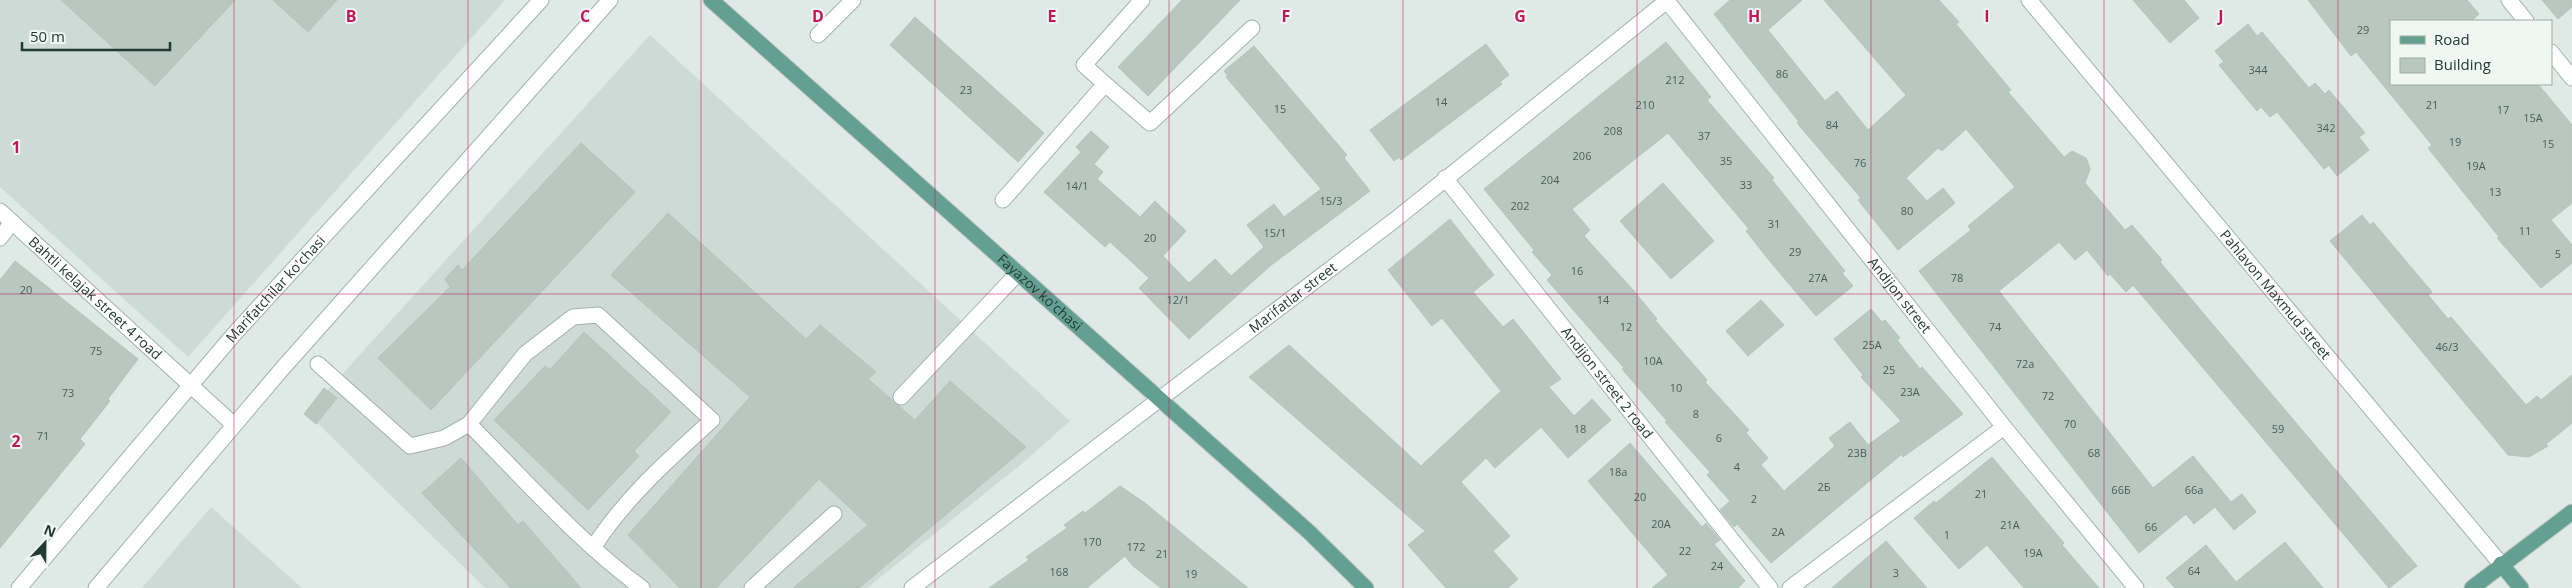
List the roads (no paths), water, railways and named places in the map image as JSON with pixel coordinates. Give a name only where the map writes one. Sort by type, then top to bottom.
[{"type":"main road","name":"Fayazov ko'chasi","points":[[711,0],[1309,532],[1366,588]]},
{"type":"main road","points":[[2472,588],[2501,564],[2572,512]]},
{"type":"main road","name":"Pahlavon Maxmud street","points":[[2501,564],[2521,588]]},
{"type":"street","name":"Marifatchilar ko'chasi","points":[[19,588],[236,332],[541,0]]},
{"type":"street","points":[[96,588],[234,425],[610,0]]},
{"type":"street","points":[[818,35],[853,0]]},
{"type":"street","points":[[1142,0],[1084,65],[1150,123],[1252,28]]},
{"type":"street","name":"Marifatlar street","points":[[912,588],[1388,225],[1668,0]]},
{"type":"street","name":"Andijon street","points":[[1668,0],[2004,427],[2136,588]]},
{"type":"street","name":"Pahlavon Maxmud street","points":[[2029,0],[2501,564]]},
{"type":"street","points":[[2509,0],[2525,20]]},
{"type":"street","points":[[2552,53],[2572,78]]},
{"type":"street","points":[[1003,200],[1105,84]]},
{"type":"street","name":"Andijon street 2 road","points":[[1445,178],[1770,588]]},
{"type":"street","name":"Bahtli kelajak street 4 road","points":[[0,210],[234,425]]},
{"type":"street","points":[[0,238],[12,222]]},
{"type":"street","points":[[901,397],[1018,274]]},
{"type":"street","points":[[318,364],[410,446],[444,438],[469,424],[525,354],[573,318],[598,315],[712,420],[661,466],[604,531],[593,548]]},
{"type":"street","points":[[469,424],[593,548],[642,588]]},
{"type":"street","points":[[1790,588],[2004,427]]},
{"type":"street","points":[[752,588],[834,514]]}]
